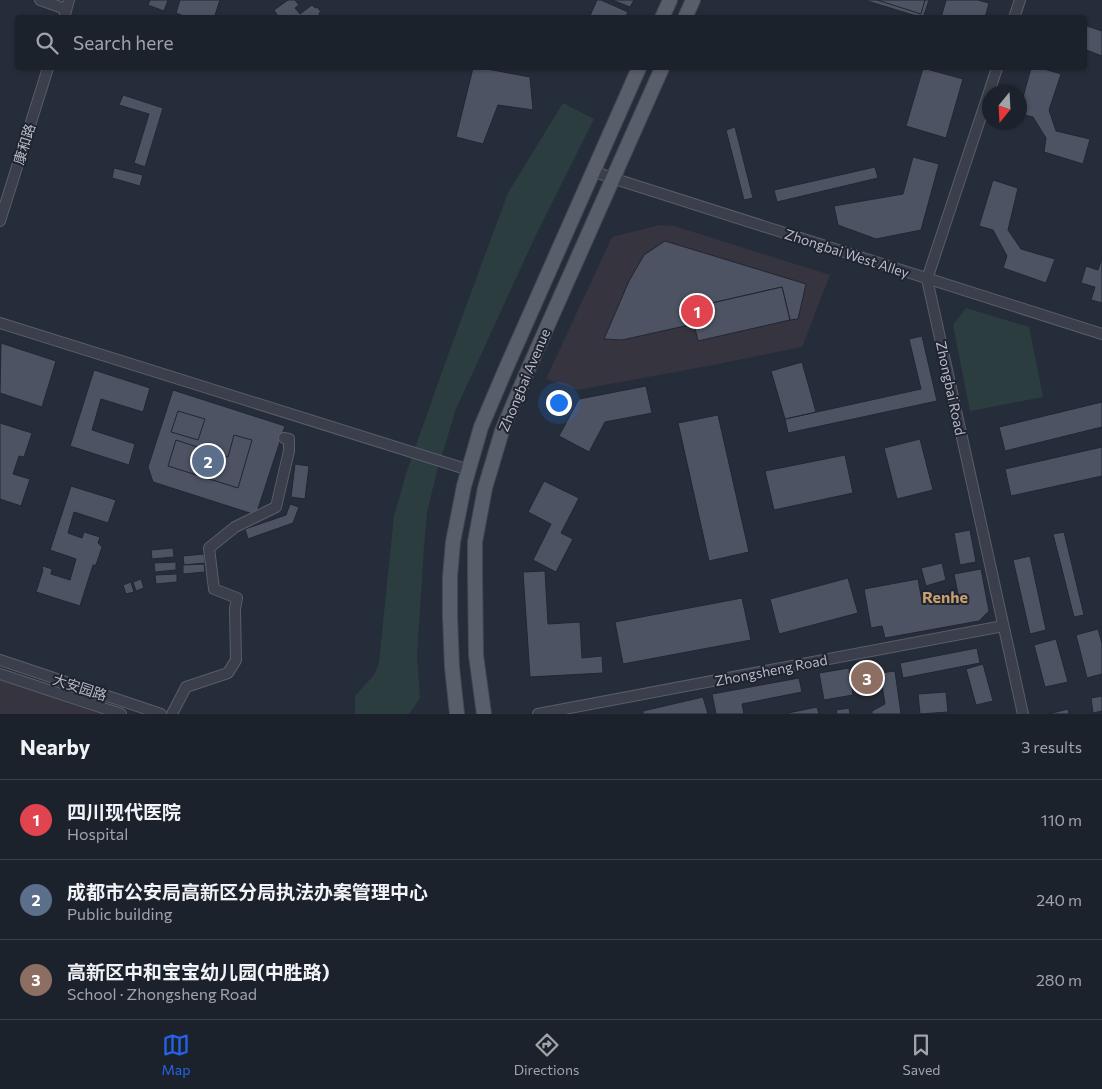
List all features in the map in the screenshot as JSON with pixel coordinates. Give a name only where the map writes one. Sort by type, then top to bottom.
[{"type":"main road","points":[[663,15],[670,0]]},
{"type":"main road","points":[[686,15],[693,0]]},
{"type":"main road","name":"Zhongbai Avenue","points":[[457,714],[452,667],[450,577],[453,542],[464,486],[481,427],[638,70]]},
{"type":"main road","name":"Zhongbai Avenue","points":[[484,714],[476,655],[475,542],[485,488],[502,431],[661,70]]},
{"type":"street","points":[[40,0],[66,9]]},
{"type":"street","points":[[1015,15],[1020,0]]},
{"type":"street","name":"康和路","points":[[0,221],[47,70]]},
{"type":"street","points":[[927,279],[996,70]]},
{"type":"street","name":"Zhongbai West Alley","points":[[593,171],[1102,334]]},
{"type":"street","name":"Zhongbai Road","points":[[927,279],[1023,714]]},
{"type":"street","points":[[0,324],[469,470]]},
{"type":"street","points":[[172,714],[186,687],[228,673],[236,660],[234,609],[237,598],[214,589],[209,548],[235,528],[276,507],[289,451],[289,439],[284,438]]},
{"type":"street","name":"Zhongsheng Road","points":[[538,714],[1003,626]]},
{"type":"street","name":"大安园路","points":[[0,660],[159,714]]},
{"type":"street","points":[[0,674],[121,714]]},
{"type":"shaded area","points":[[563,103],[594,119],[534,239],[456,409],[427,512],[417,656],[420,698],[409,714],[355,714],[355,696],[374,675],[379,663],[394,516],[407,471],[508,193]]},
{"type":"shaded area","points":[[660,225],[674,226],[830,275],[802,347],[577,390],[546,379],[612,237]]},
{"type":"shaded area","points":[[966,308],[1029,327],[1043,397],[970,411],[953,325]]},
{"type":"shaded area","points":[[0,679],[101,714],[0,714]]},
{"type":"building","points":[[150,0],[168,0],[164,11],[148,5]]},
{"type":"building","points":[[180,0],[220,0],[215,15],[181,15],[176,13]]},
{"type":"building","points":[[288,0],[295,0],[299,5],[295,8],[300,14],[312,5],[321,12],[319,13],[320,15],[277,15],[274,10]]},
{"type":"building","points":[[597,0],[628,12],[626,15],[590,15]]},
{"type":"building","points":[[612,0],[634,0],[630,7]]},
{"type":"building","points":[[864,0],[929,0],[924,15],[913,15]]},
{"type":"building","points":[[877,0],[925,0],[921,14]]},
{"type":"building","points":[[946,0],[978,0],[989,3],[986,15],[942,15]]},
{"type":"building","points":[[1087,26],[1102,31],[1102,56],[1087,50]]},
{"type":"building","points":[[473,70],[493,70],[530,77],[533,110],[498,105],[483,144],[456,137]]},
{"type":"building","points":[[922,70],[930,70],[963,79],[946,138],[906,126]]},
{"type":"building","points":[[1030,70],[1048,70],[1061,74],[1049,110],[1056,131],[1090,139],[1083,164],[1044,152],[1046,138],[1033,117],[1027,116],[1026,85]]},
{"type":"building","points":[[123,95],[163,108],[145,167],[134,163],[149,114],[119,105]]},
{"type":"building","points":[[735,127],[753,198],[744,200],[726,130]]},
{"type":"building","points":[[913,157],[939,164],[921,230],[876,239],[838,225],[834,206],[903,194]]},
{"type":"building","points":[[875,167],[878,178],[777,202],[774,190]]},
{"type":"building","points":[[114,168],[143,175],[140,186],[112,178]]},
{"type":"building","points":[[993,180],[1018,188],[1008,230],[1021,249],[1055,259],[1046,283],[1003,268],[1007,256],[993,230],[979,226]]},
{"type":"building","points":[[665,241],[806,284],[798,319],[790,320],[782,287],[690,308],[694,324],[622,340],[604,339],[629,281],[644,255]]},
{"type":"building","points":[[1102,258],[1102,303],[1091,300],[1095,287],[1081,283],[1086,266],[1098,270]]},
{"type":"building","points":[[782,287],[790,320],[698,341],[690,308]]},
{"type":"building","points":[[922,336],[937,401],[788,433],[785,419],[921,389],[909,339]]},
{"type":"building","points":[[1,343],[56,361],[42,407],[0,393]]},
{"type":"building","points":[[802,362],[816,412],[785,419],[771,371]]},
{"type":"building","points":[[94,370],[150,388],[143,412],[101,399],[92,430],[135,444],[129,465],[70,446]]},
{"type":"building","points":[[646,386],[652,413],[605,422],[589,452],[559,436],[579,399]]},
{"type":"building","points":[[173,390],[285,426],[256,515],[153,482],[148,467]]},
{"type":"building","points":[[1102,402],[1102,427],[1005,451],[999,427]]},
{"type":"building","points":[[178,411],[205,419],[198,440],[171,432]]},
{"type":"building","points":[[718,415],[749,552],[709,561],[678,423]]},
{"type":"building","points":[[0,423],[32,433],[24,457],[19,456],[13,474],[30,479],[21,506],[0,499]]},
{"type":"building","points":[[234,435],[252,440],[238,488],[168,466],[176,440],[228,457]]},
{"type":"building","points":[[920,439],[933,490],[897,499],[884,448]]},
{"type":"building","points":[[1102,447],[1102,476],[1011,496],[1005,469]]},
{"type":"building","points":[[845,455],[853,493],[774,510],[765,471]]},
{"type":"building","points":[[295,464],[309,466],[305,499],[291,497]]},
{"type":"building","points":[[544,481],[579,498],[561,533],[573,539],[556,572],[533,560],[551,524],[528,512]]},
{"type":"building","points":[[71,486],[116,500],[108,523],[74,512],[68,533],[82,538],[84,532],[100,537],[98,543],[102,547],[96,565],[93,565],[80,606],[36,592],[43,566],[52,569],[51,574],[70,580],[76,559],[50,550]]},
{"type":"building","points":[[290,504],[299,507],[293,523],[248,539],[245,529],[286,515]]},
{"type":"building","points":[[970,530],[976,562],[960,565],[954,533]]},
{"type":"building","points":[[1064,532],[1084,615],[1074,617],[1053,534]]},
{"type":"building","points":[[173,548],[174,557],[152,559],[151,550]]},
{"type":"building","points":[[204,554],[205,563],[184,565],[183,556]]},
{"type":"building","points":[[1030,556],[1046,630],[1030,634],[1013,560]]},
{"type":"building","points":[[176,562],[176,570],[155,572],[154,563]]},
{"type":"building","points":[[942,563],[946,580],[926,586],[921,568]]},
{"type":"building","points":[[204,564],[205,572],[183,574],[183,565]]},
{"type":"building","points":[[981,569],[989,611],[979,621],[885,638],[882,626],[871,628],[864,589],[918,579],[922,601],[958,594],[954,574]]},
{"type":"building","points":[[545,571],[548,624],[580,622],[582,658],[602,656],[603,673],[530,677],[523,572]]},
{"type":"building","points":[[177,574],[177,582],[156,584],[155,575]]},
{"type":"building","points":[[848,578],[858,613],[779,634],[770,599]]},
{"type":"building","points":[[141,579],[144,588],[136,591],[133,582]]},
{"type":"building","points":[[131,582],[134,592],[126,594],[123,585]]},
{"type":"building","points":[[742,598],[751,640],[623,664],[615,622]]},
{"type":"building","points":[[1098,629],[1102,643],[1102,674],[1087,678],[1076,635]]},
{"type":"building","points":[[1056,639],[1068,682],[1045,687],[1034,645]]},
{"type":"building","points":[[977,648],[980,663],[903,678],[900,663]]},
{"type":"building","points":[[983,664],[993,701],[976,705],[966,669]]},
{"type":"building","points":[[849,668],[853,695],[824,700],[819,673]]},
{"type":"building","points":[[895,671],[901,714],[872,714],[872,711],[885,704],[880,673]]},
{"type":"building","points":[[799,678],[802,692],[742,704],[744,714],[716,714],[712,694]]},
{"type":"building","points":[[946,692],[948,712],[920,714],[918,694]]},
{"type":"building","points":[[1102,696],[1102,711],[1093,713],[1091,698]]},
{"type":"building","points":[[703,697],[708,714],[643,714],[643,711]]},
{"type":"building","points":[[817,707],[819,714],[788,714],[788,713]]},
{"type":"building","points":[[849,708],[850,714],[837,714],[836,710]]},
{"type":"building","points":[[1068,709],[1069,714],[1048,714]]},
{"type":"place","name":"四川现代医院","points":[[697,311]]},
{"type":"place","name":"成都市公安局高新区分局执法办案管理中心","points":[[208,461]]},
{"type":"place","name":"高新区中和宝宝幼儿园(中胜路)","points":[[867,678]]},
{"type":"district","name":"Renhe","points":[[945,596]]}]
